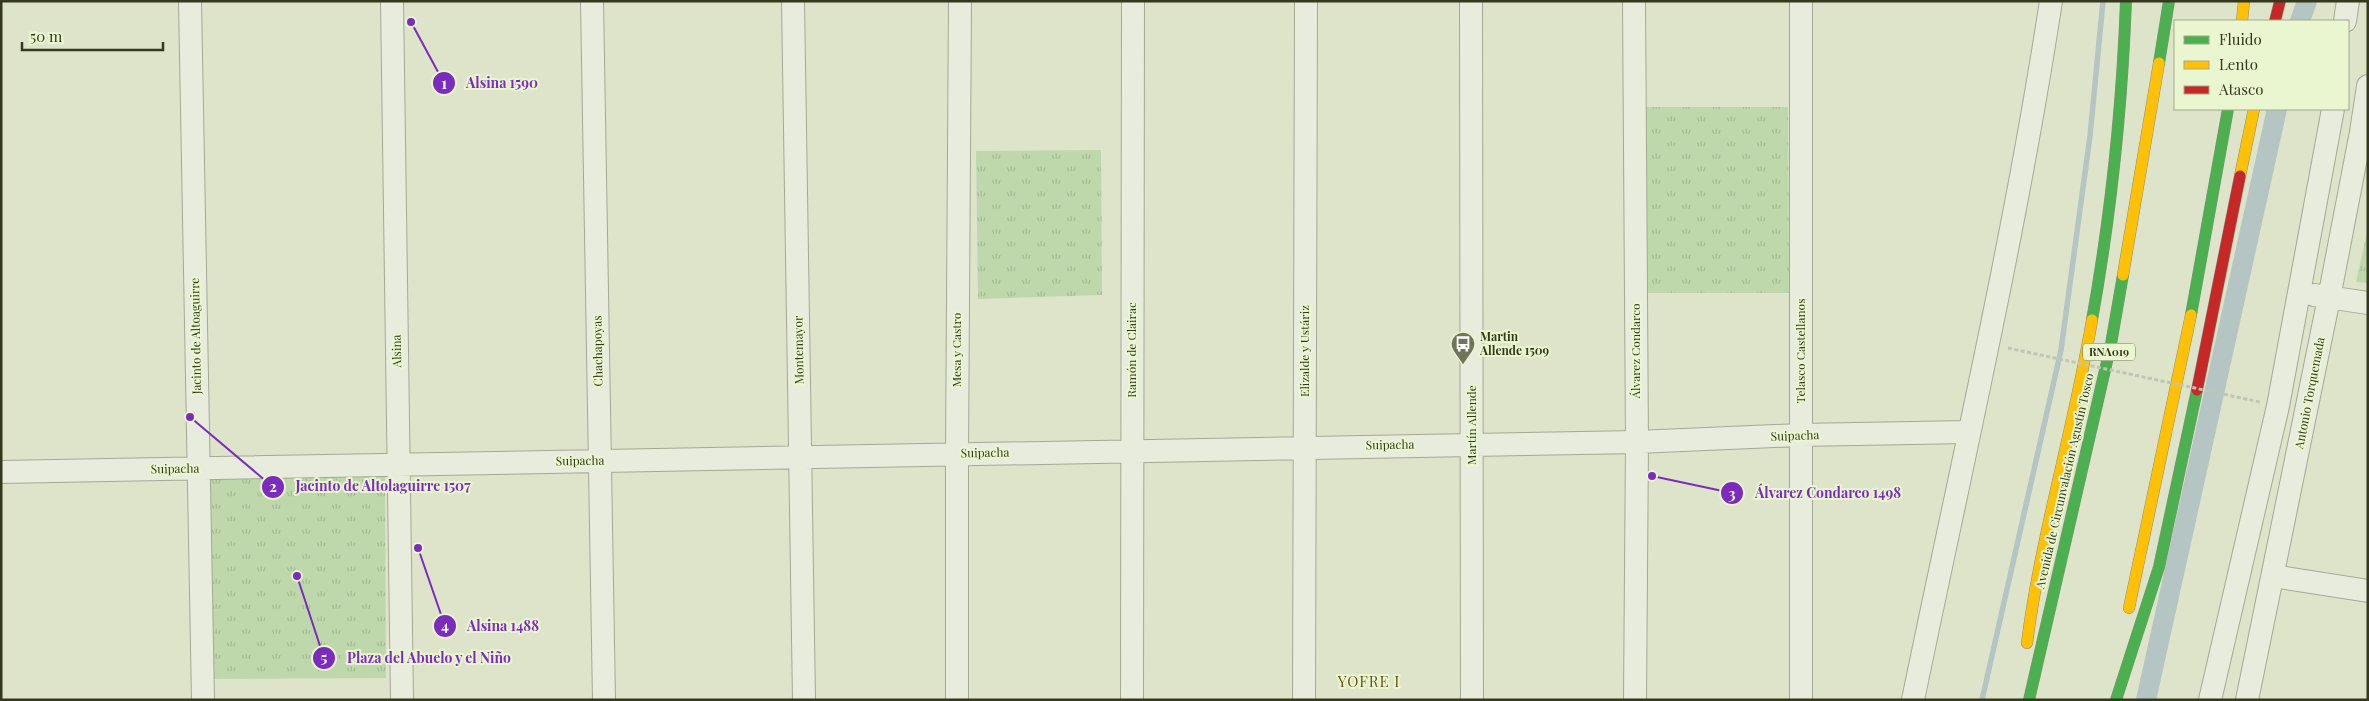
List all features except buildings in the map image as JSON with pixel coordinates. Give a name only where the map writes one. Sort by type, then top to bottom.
[{"type":"highway","points":[[2021,700],[2032,594],[2081,381],[2111,213],[2124,71],[2126,1]]},
{"type":"highway","name":"Avenida de Circunvalación Agustín Tosco","points":[[2030,700],[2111,344],[2138,196],[2169,1]]},
{"type":"highway","points":[[2242,20],[2244,1]]},
{"type":"highway","points":[[2275,20],[2280,1]]},
{"type":"highway","points":[[2125,624],[2186,345],[2228,110]]},
{"type":"highway","points":[[2116,700],[2159,567],[2184,455],[2254,110]]},
{"type":"highway","points":[[2110,700],[2120,652]]},
{"type":"street","name":"Jacinto de Altoaguirre","points":[[190,1],[203,700]]},
{"type":"street","name":"Alsina","points":[[392,1],[402,700]]},
{"type":"street","name":"Chachapoyas","points":[[592,1],[604,700]]},
{"type":"street","name":"Montemayor","points":[[793,1],[804,700]]},
{"type":"street","name":"Mesa y Castro","points":[[958,700],[956,453],[960,1]]},
{"type":"street","name":"Ramón de Clairac","points":[[1132,700],[1133,1]]},
{"type":"street","name":"Elizalde y Ustáriz","points":[[1304,700],[1306,1]]},
{"type":"street","name":"Martín Allende","points":[[1471,1],[1472,700]]},
{"type":"street","name":"Álvarez Condarco","points":[[1634,1],[1637,442],[1635,700]]},
{"type":"street","name":"Telasco Castellanos","points":[[1801,1],[1801,700]]},
{"type":"street","points":[[1913,700],[1968,432],[1991,334],[2051,1]]},
{"type":"street","points":[[2345,20],[2348,1]]},
{"type":"street","name":"Antonio Torquemada","points":[[2247,700],[2364,132],[2368,86]]},
{"type":"street","points":[[2210,700],[2278,406],[2333,110]]},
{"type":"street","points":[[2300,292],[2368,303]]},
{"type":"street","name":"Suipacha","points":[[1,472],[1637,442],[1800,435],[1968,432]]},
{"type":"street","points":[[2273,576],[2368,591]]},
{"type":"path","points":[[2008,348],[2260,402]]},
{"type":"green space","points":[[1646,107],[1788,107],[1789,293],[1646,293]]},
{"type":"green space","points":[[1101,150],[1102,295],[978,299],[976,151]]},
{"type":"green space","points":[[2368,228],[2368,283],[2356,282]]},
{"type":"green space","points":[[385,472],[386,678],[210,679],[208,474]]},
{"type":"waterway","points":[[1982,700],[2061,350],[2090,136],[2103,1]]},
{"type":"waterway","points":[[2300,20],[2307,1]]},
{"type":"waterway","points":[[2146,700],[2277,110]]},
{"type":"traffic: fast","points":[[2092,320],[2115,161],[2126,1]]},
{"type":"traffic: fast","points":[[2159,63],[2169,1]]},
{"type":"traffic: fast","points":[[2191,315],[2228,110]]},
{"type":"traffic: fast","points":[[2029,700],[2111,344],[2123,275]]},
{"type":"traffic: fast","points":[[2116,700],[2159,567],[2197,390]]},
{"type":"traffic: slow","points":[[2242,20],[2244,1]]},
{"type":"traffic: slow","points":[[2123,275],[2159,63]]},
{"type":"traffic: slow","points":[[2240,176],[2254,110]]},
{"type":"traffic: slow","points":[[2129,608],[2191,315]]},
{"type":"traffic: slow","points":[[2027,643],[2049,521],[2085,360],[2092,320]]},
{"type":"traffic: jam","points":[[2275,20],[2280,1]]},
{"type":"traffic: jam","points":[[2197,390],[2240,176]]},
{"type":"place","name":"Alsina 1590","points":[[411,22]]},
{"type":"place","name":"Martin Allende 1509","points":[[1463,365]]},
{"type":"place","name":"Jacinto de Altolaguirre 1507","points":[[190,417]]},
{"type":"place","name":"Álvarez Condarco 1498","points":[[1652,476]]},
{"type":"place","name":"Alsina 1488","points":[[418,548]]},
{"type":"place","name":"Plaza del Abuelo y el Niño","points":[[297,576]]},
{"type":"district","name":"YOFRE I","points":[[1369,682]]}]
